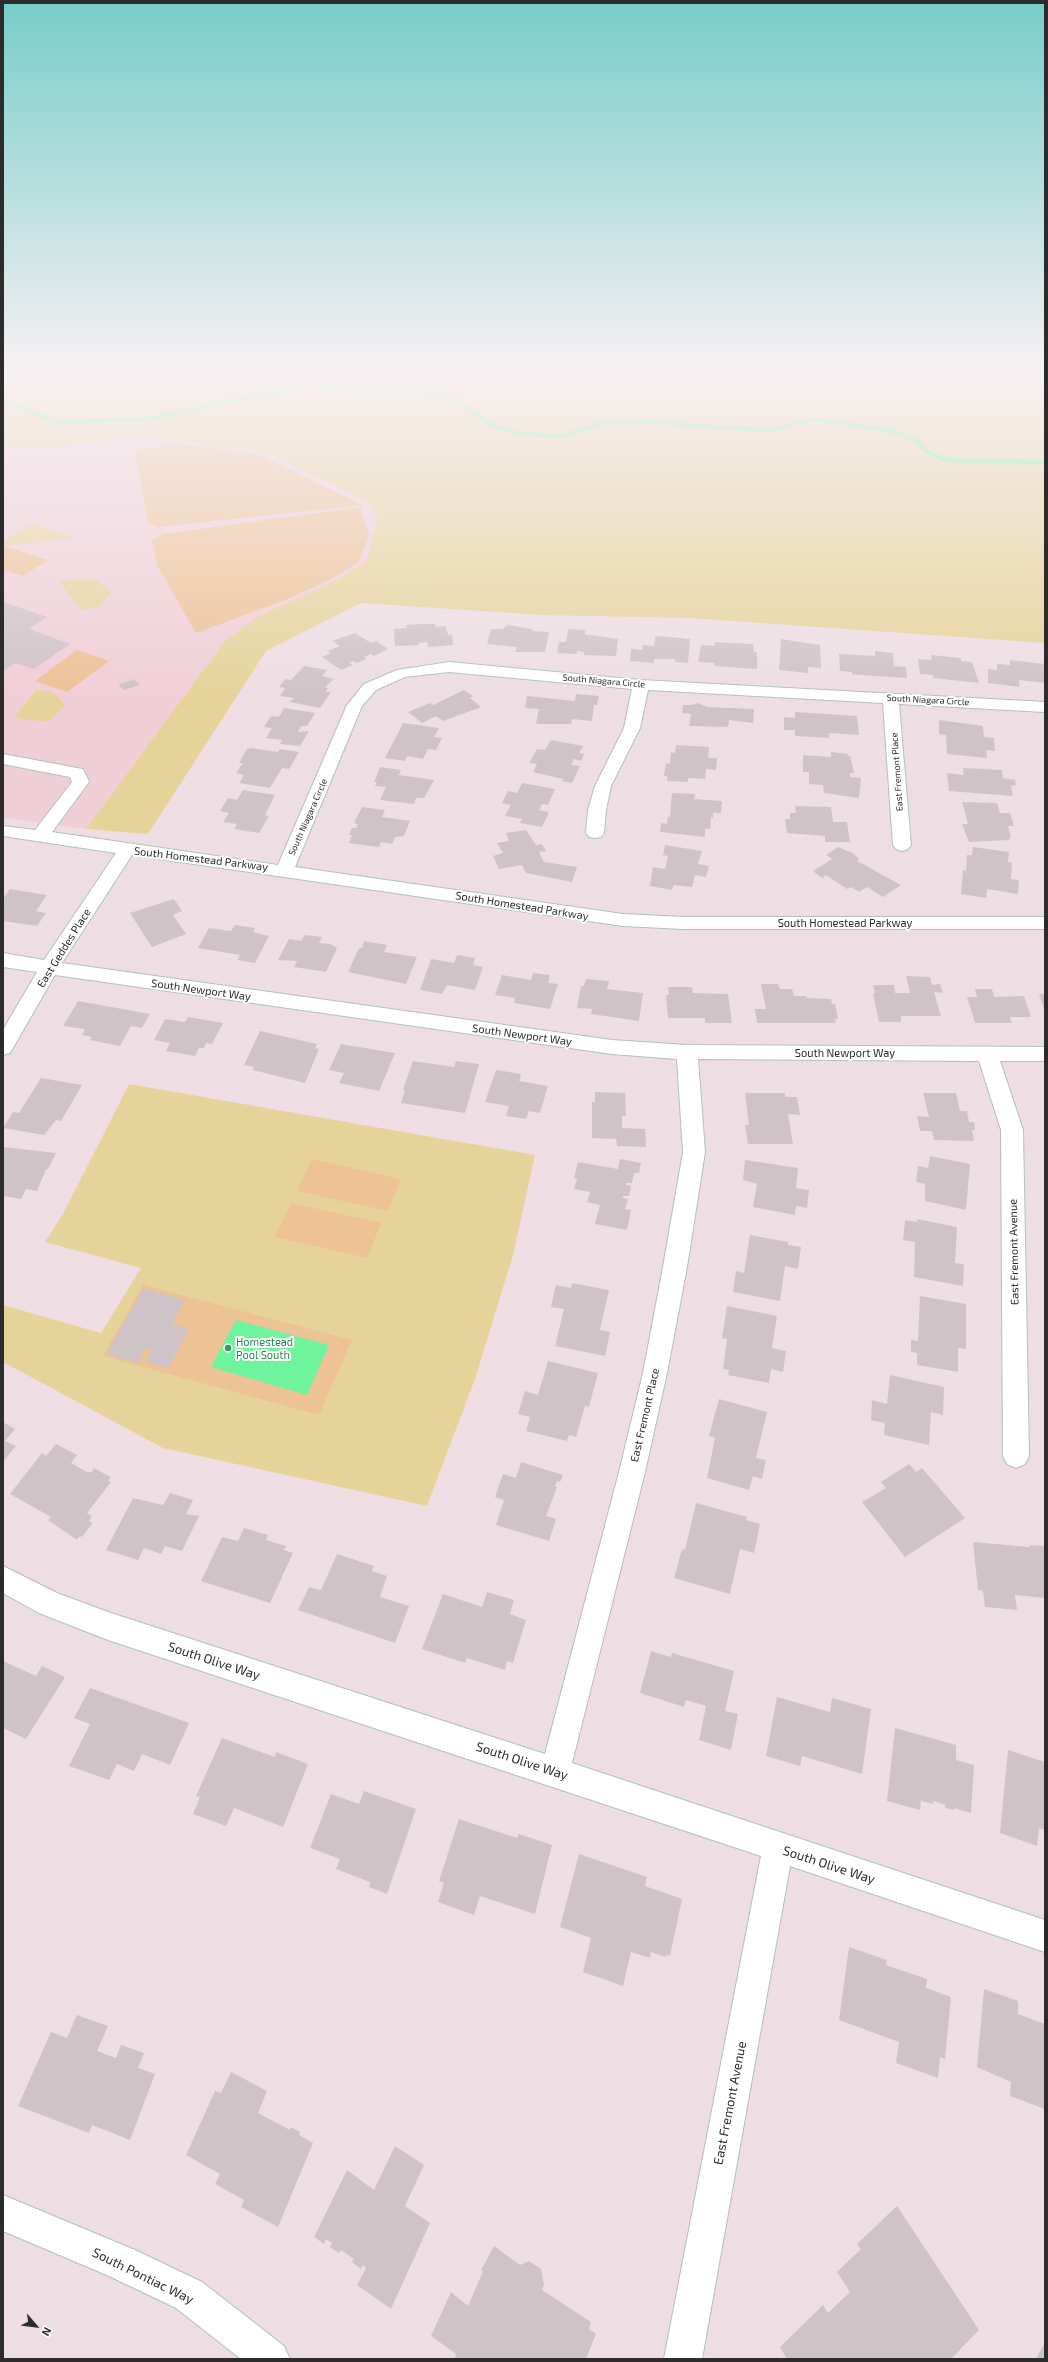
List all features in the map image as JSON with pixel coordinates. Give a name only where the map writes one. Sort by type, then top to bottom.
[{"type":"street","name":"South Niagara Circle","points":[[285,870],[355,705],[370,687],[385,679],[402,673],[450,667],[641,685],[1045,707]]},
{"type":"street","points":[[595,833],[597,810],[603,786],[632,728],[641,685]]},
{"type":"street","name":"East Fremont Place","points":[[892,699],[902,845]]},
{"type":"street","points":[[3,759],[77,773],[81,782],[39,836]]},
{"type":"street","name":"South Homestead Parkway","points":[[3,831],[127,850],[285,870],[586,916],[649,922],[1045,923]]},
{"type":"street","name":"East Geddes Place","points":[[3,1048],[50,968],[127,850]]},
{"type":"street","name":"South Newport Way","points":[[3,960],[50,968],[605,1046],[687,1052],[1045,1054]]},
{"type":"street","name":"East Fremont Place","points":[[555,1772],[632,1472],[655,1373],[675,1267],[694,1152],[687,1052]]},
{"type":"street","name":"East Fremont Avenue","points":[[987,1053],[1012,1130],[1016,1456]]},
{"type":"street","name":"South Olive Way","points":[[3,1579],[49,1604],[108,1626],[555,1772],[778,1848],[1045,1936]]},
{"type":"street","name":"East Fremont Avenue","points":[[682,2359],[778,1848]]},
{"type":"street","name":"South Pontiac Way","points":[[3,2213],[122,2263],[189,2295],[271,2359]]},
{"type":"shaded area","points":[[3,476],[315,476],[367,501],[378,517],[367,560],[337,580],[224,642],[86,829],[3,818]]},
{"type":"shaded area","points":[[140,476],[303,476],[362,505],[158,527],[148,523]]},
{"type":"shaded area","points":[[315,476],[1045,476],[1045,643],[689,618],[541,615],[361,603],[266,651],[148,834],[86,829],[224,642],[257,617],[337,580],[367,560],[378,517],[367,501]]},
{"type":"shaded area","points":[[360,507],[369,535],[358,563],[329,580],[283,601],[196,633],[157,565],[152,540],[163,534]]},
{"type":"shaded area","points":[[31,524],[76,538],[3,546],[3,542]]},
{"type":"shaded area","points":[[3,546],[48,560],[23,576],[3,570]]},
{"type":"shaded area","points":[[97,580],[111,592],[100,607],[81,610],[59,581]]},
{"type":"shaded area","points":[[77,650],[109,661],[67,692],[35,681]]},
{"type":"shaded area","points":[[36,690],[53,692],[65,705],[48,722],[14,718]]},
{"type":"shaded area","points":[[129,1084],[535,1155],[513,1255],[475,1379],[427,1506],[163,1448],[3,1362],[3,1305],[101,1333],[141,1268],[45,1242],[63,1214]]},
{"type":"shaded area","points":[[312,1159],[401,1179],[388,1211],[297,1191]]},
{"type":"shaded area","points":[[291,1203],[381,1223],[367,1258],[275,1237]]},
{"type":"shaded area","name":"Homestead Pool South","points":[[143,1285],[352,1340],[319,1415],[103,1356]]},
{"type":"shaded area","points":[[236,1320],[329,1345],[307,1395],[211,1367]]},
{"type":"building","points":[[3,602],[47,617],[29,629],[70,644],[34,669],[15,663],[3,671]]},
{"type":"building","points":[[435,624],[436,627],[446,626],[448,635],[452,634],[453,645],[428,647],[427,642],[419,643],[419,645],[395,646],[394,629],[407,628],[406,625]]},
{"type":"building","points":[[507,625],[533,629],[532,631],[549,632],[545,652],[515,652],[517,647],[487,644],[491,629],[503,629]]},
{"type":"building","points":[[568,629],[585,630],[585,634],[618,639],[616,656],[584,655],[584,652],[577,651],[577,654],[557,653],[559,642],[566,642]]},
{"type":"building","points":[[355,633],[371,643],[376,641],[388,649],[374,656],[371,654],[364,657],[367,659],[357,663],[353,661],[349,663],[353,665],[341,670],[322,657],[331,653],[328,651],[340,646],[332,641]]},
{"type":"building","points":[[659,636],[690,639],[688,663],[675,662],[675,659],[654,659],[654,663],[630,661],[631,649],[642,650],[643,645],[654,646],[655,637]]},
{"type":"building","points":[[781,639],[820,645],[821,668],[808,667],[808,673],[779,670]]},
{"type":"building","points":[[715,642],[753,644],[754,652],[757,652],[757,669],[714,666],[715,663],[698,662],[701,645],[714,646]]},
{"type":"building","points":[[875,651],[893,653],[894,666],[906,667],[907,678],[859,675],[852,674],[852,672],[840,671],[839,654],[875,656]]},
{"type":"building","points":[[931,655],[961,658],[961,661],[972,662],[979,683],[933,678],[933,675],[920,674],[918,659],[932,660]]},
{"type":"building","points":[[1010,660],[1045,664],[1045,683],[1019,680],[1020,687],[988,683],[988,669],[997,670],[997,664],[1010,665]]},
{"type":"building","points":[[304,666],[327,670],[322,676],[334,679],[325,687],[328,688],[326,692],[331,692],[320,708],[290,702],[294,698],[280,696],[285,688],[279,687],[285,679],[291,680]]},
{"type":"building","points":[[134,679],[140,685],[124,690],[118,685]]},
{"type":"building","points":[[464,690],[473,696],[470,698],[481,707],[443,721],[436,716],[422,723],[408,712],[430,703],[433,705]]},
{"type":"building","points":[[576,694],[599,696],[597,705],[594,705],[592,721],[572,719],[571,724],[538,724],[536,723],[539,709],[525,708],[527,696],[575,701]]},
{"type":"building","points":[[697,703],[708,707],[754,709],[753,723],[729,720],[728,727],[689,726],[691,714],[682,713],[683,705],[692,705]]},
{"type":"building","points":[[284,708],[315,713],[307,726],[301,726],[298,732],[309,731],[300,746],[280,744],[282,740],[266,738],[272,728],[264,727],[271,716],[279,717]]},
{"type":"building","points":[[795,712],[857,716],[859,735],[829,733],[829,738],[795,736],[795,730],[784,730],[784,717],[795,718]]},
{"type":"building","points":[[939,720],[983,726],[984,737],[994,738],[995,751],[986,750],[987,758],[947,754],[946,735],[939,734]]},
{"type":"building","points":[[403,723],[439,728],[434,737],[442,738],[436,750],[428,749],[423,759],[407,756],[405,761],[385,758]]},
{"type":"building","points":[[551,740],[583,746],[579,753],[584,754],[581,761],[574,759],[571,765],[580,766],[572,783],[562,781],[563,779],[533,772],[537,764],[529,763],[537,749],[545,750]]},
{"type":"building","points":[[676,745],[709,747],[708,758],[717,758],[716,770],[706,769],[705,779],[688,778],[688,782],[667,781],[667,776],[664,776],[666,763],[670,764],[671,752],[675,753]]},
{"type":"building","points":[[251,748],[278,752],[280,749],[299,752],[289,769],[282,768],[270,788],[239,783],[244,775],[236,773],[243,763],[239,763],[247,749]]},
{"type":"building","points":[[831,752],[848,754],[848,756],[850,756],[854,773],[850,773],[850,777],[861,778],[859,798],[824,793],[823,785],[809,784],[809,772],[803,772],[803,755],[831,757]]},
{"type":"building","points":[[380,767],[401,770],[399,775],[434,780],[424,798],[416,798],[414,804],[380,800],[386,787],[375,786],[377,782],[374,782]]},
{"type":"building","points":[[963,768],[1002,770],[1003,778],[1015,780],[1016,785],[1011,786],[1013,796],[949,791],[947,773],[964,775]]},
{"type":"building","points":[[522,783],[555,789],[548,805],[542,804],[539,810],[549,812],[542,827],[520,823],[522,819],[505,816],[511,805],[502,803],[508,791],[517,793]]},
{"type":"building","points":[[243,790],[275,795],[265,815],[269,816],[259,833],[234,829],[237,824],[223,822],[229,813],[220,811],[228,798],[237,800]]},
{"type":"building","points":[[672,793],[695,794],[694,799],[722,801],[721,813],[713,813],[713,818],[711,817],[710,829],[705,828],[705,837],[660,832],[661,823],[667,824],[668,817],[670,817]]},
{"type":"building","points":[[962,802],[997,803],[1000,813],[1010,813],[1014,826],[1008,826],[1011,837],[1009,837],[1010,840],[969,842],[962,824],[968,824]]},
{"type":"building","points":[[795,806],[831,807],[833,822],[847,822],[850,842],[825,842],[825,836],[787,833],[785,819],[790,819],[790,813],[796,813]]},
{"type":"building","points":[[362,807],[385,810],[382,817],[410,821],[404,836],[395,837],[392,844],[381,842],[379,847],[349,843],[352,835],[349,835],[352,828],[356,828],[358,824],[354,823]]},
{"type":"building","points":[[526,830],[536,845],[542,844],[546,851],[539,852],[544,862],[577,867],[572,882],[526,873],[522,865],[499,869],[493,856],[503,853],[497,843],[509,841],[506,833]]},
{"type":"building","points":[[665,845],[702,851],[698,864],[709,866],[706,877],[695,875],[692,887],[674,885],[672,890],[650,886],[653,867],[665,869],[668,856],[663,855]]},
{"type":"building","points":[[838,847],[853,853],[859,859],[857,861],[901,885],[883,897],[867,887],[859,892],[851,887],[847,889],[826,875],[822,878],[813,871],[832,859],[826,855]]},
{"type":"building","points":[[973,847],[1009,852],[1008,862],[1012,863],[1011,879],[1019,880],[1018,894],[987,889],[986,898],[961,894],[963,870],[966,871],[967,855],[972,855]]},
{"type":"building","points":[[10,889],[47,895],[36,911],[46,913],[37,926],[3,921],[3,899]]},
{"type":"building","points":[[174,899],[182,911],[173,915],[186,934],[152,947],[130,913]]},
{"type":"building","points":[[235,925],[255,928],[253,932],[269,936],[255,963],[237,960],[240,955],[198,948],[209,928],[231,931]]},
{"type":"building","points":[[305,935],[322,937],[319,943],[330,944],[337,948],[326,972],[294,967],[297,961],[278,960],[289,939],[301,941]]},
{"type":"building","points":[[364,941],[387,945],[384,952],[417,957],[406,984],[348,972],[359,948],[362,948]]},
{"type":"building","points":[[457,955],[475,958],[473,965],[483,967],[475,990],[447,985],[442,994],[420,990],[431,959],[454,963]]},
{"type":"building","points":[[533,973],[550,975],[548,983],[558,984],[550,1009],[514,1003],[515,998],[495,995],[502,975],[531,980]]},
{"type":"building","points":[[906,976],[930,977],[932,985],[940,984],[943,993],[934,992],[941,1016],[901,1016],[901,1022],[879,1022],[873,993],[875,993],[873,985],[894,985],[895,993],[910,993]]},
{"type":"building","points":[[586,979],[609,981],[607,989],[643,993],[639,1021],[591,1014],[592,1009],[577,1008],[581,986],[584,986]]},
{"type":"building","points":[[761,984],[778,984],[780,989],[792,989],[794,996],[831,999],[832,1004],[835,1004],[838,1019],[835,1019],[836,1023],[757,1023],[755,1009],[766,1009]]},
{"type":"building","points":[[668,987],[692,987],[693,993],[728,994],[732,1023],[705,1023],[705,1018],[668,1018],[666,995],[669,995]]},
{"type":"building","points":[[975,989],[992,989],[994,997],[1024,996],[1031,1017],[1010,1017],[1012,1023],[975,1023],[967,997],[977,997]]},
{"type":"building","points":[[1039,994],[1045,994],[1045,1012]]},
{"type":"building","points":[[78,1001],[150,1014],[142,1028],[131,1026],[120,1046],[90,1040],[92,1037],[82,1035],[85,1029],[63,1026]]},
{"type":"building","points":[[188,1017],[223,1023],[212,1044],[206,1043],[204,1048],[199,1048],[195,1056],[166,1051],[170,1043],[154,1040],[165,1019],[185,1022]]},
{"type":"building","points":[[260,1031],[317,1044],[315,1048],[319,1049],[305,1083],[253,1070],[254,1067],[244,1065]]},
{"type":"building","points":[[341,1044],[395,1053],[379,1091],[339,1083],[344,1073],[329,1070]]},
{"type":"building","points":[[413,1061],[454,1067],[456,1061],[479,1064],[465,1113],[401,1103],[405,1090],[403,1089]]},
{"type":"building","points":[[496,1070],[521,1074],[519,1081],[548,1086],[540,1113],[529,1111],[526,1119],[506,1116],[509,1106],[485,1102]]},
{"type":"building","points":[[41,1078],[82,1085],[61,1121],[56,1120],[44,1135],[3,1128],[13,1112],[19,1113]]},
{"type":"building","points":[[595,1092],[625,1093],[626,1116],[622,1116],[622,1128],[645,1129],[646,1147],[617,1146],[616,1139],[592,1138],[592,1102],[595,1102]]},
{"type":"building","points":[[745,1093],[785,1093],[785,1097],[797,1097],[800,1115],[788,1114],[793,1144],[748,1144],[745,1125],[749,1125]]},
{"type":"building","points":[[923,1093],[956,1093],[960,1111],[967,1111],[969,1122],[974,1122],[975,1130],[972,1130],[974,1141],[934,1140],[932,1131],[920,1131],[917,1116],[929,1117]]},
{"type":"building","points":[[3,1147],[56,1153],[48,1169],[46,1169],[37,1191],[26,1189],[21,1199],[3,1196]]},
{"type":"building","points":[[930,1156],[970,1164],[966,1210],[925,1201],[925,1184],[916,1182],[918,1166],[928,1168]]},
{"type":"building","points":[[620,1159],[641,1163],[639,1173],[634,1173],[632,1183],[626,1183],[626,1185],[631,1186],[629,1196],[623,1196],[623,1198],[628,1199],[625,1209],[631,1210],[627,1230],[595,1224],[600,1205],[587,1202],[590,1192],[574,1189],[577,1179],[574,1178],[578,1162],[618,1169]]},
{"type":"building","points":[[745,1160],[798,1168],[796,1188],[809,1190],[807,1208],[796,1206],[795,1215],[753,1207],[757,1184],[743,1180]]},
{"type":"building","points":[[917,1219],[957,1227],[955,1263],[964,1264],[963,1286],[914,1277],[915,1242],[903,1240],[905,1220],[917,1222]]},
{"type":"building","points":[[750,1235],[788,1242],[788,1245],[801,1247],[798,1269],[785,1266],[780,1301],[733,1292],[736,1271],[744,1273]]},
{"type":"building","points":[[572,1283],[609,1290],[600,1330],[610,1332],[605,1356],[555,1346],[564,1309],[551,1307],[556,1285],[571,1288]]},
{"type":"building","points":[[143,1289],[185,1300],[172,1324],[189,1329],[168,1368],[146,1362],[152,1350],[146,1348],[138,1363],[106,1354]]},
{"type":"building","points":[[920,1296],[966,1304],[966,1349],[958,1348],[958,1372],[917,1365],[917,1353],[911,1352],[911,1340],[918,1341]]},
{"type":"building","points":[[727,1306],[777,1316],[772,1348],[786,1351],[783,1372],[771,1369],[769,1383],[728,1375],[729,1370],[723,1369],[727,1339],[722,1338]]},
{"type":"building","points":[[548,1361],[598,1373],[589,1407],[585,1406],[576,1437],[569,1435],[567,1441],[526,1431],[530,1417],[518,1414],[525,1391],[538,1395]]},
{"type":"building","points":[[890,1375],[944,1387],[943,1415],[931,1412],[929,1445],[884,1435],[885,1423],[871,1420],[872,1400],[887,1404]]},
{"type":"building","points":[[719,1399],[767,1412],[756,1458],[766,1460],[762,1479],[753,1476],[749,1490],[707,1478],[715,1438],[709,1436]]},
{"type":"building","points":[[3,1422],[15,1429],[5,1441],[16,1446],[3,1462]]},
{"type":"building","points":[[56,1444],[77,1455],[71,1463],[87,1472],[92,1472],[94,1468],[111,1477],[108,1481],[111,1482],[87,1513],[92,1516],[89,1521],[93,1523],[82,1537],[80,1536],[77,1540],[48,1520],[51,1517],[10,1494],[42,1453],[46,1456]]},
{"type":"building","points":[[521,1462],[563,1475],[560,1482],[557,1481],[555,1486],[557,1487],[546,1516],[556,1519],[549,1541],[496,1525],[504,1500],[495,1497],[503,1474],[516,1478]]},
{"type":"building","points":[[909,1464],[916,1472],[922,1468],[965,1518],[905,1557],[862,1502],[886,1488],[881,1482]]},
{"type":"building","points":[[170,1493],[193,1500],[186,1514],[199,1516],[182,1551],[165,1546],[161,1554],[144,1548],[138,1560],[106,1550],[133,1498],[163,1505]]},
{"type":"building","points":[[696,1503],[747,1517],[746,1520],[760,1524],[754,1553],[740,1549],[730,1594],[674,1578],[682,1549],[685,1550]]},
{"type":"building","points":[[244,1528],[268,1535],[266,1540],[286,1546],[284,1550],[293,1553],[270,1603],[201,1581],[222,1537],[238,1541]]},
{"type":"building","points":[[973,1542],[1030,1547],[1030,1545],[1045,1546],[1045,1598],[1015,1595],[1017,1610],[985,1607],[983,1591],[978,1590]]},
{"type":"building","points":[[337,1554],[374,1566],[372,1571],[387,1576],[380,1597],[409,1606],[395,1643],[298,1610],[309,1587],[321,1590]]},
{"type":"building","points":[[487,1592],[514,1600],[510,1614],[526,1620],[513,1663],[507,1661],[505,1670],[467,1658],[465,1663],[422,1649],[443,1594],[482,1607]]},
{"type":"building","points":[[651,1651],[671,1657],[672,1653],[734,1671],[725,1711],[738,1714],[731,1750],[699,1740],[706,1706],[686,1700],[684,1707],[640,1693]]},
{"type":"building","points":[[3,1661],[36,1676],[42,1666],[65,1677],[26,1739],[3,1728]]},
{"type":"building","points":[[90,1688],[189,1723],[170,1765],[142,1754],[134,1771],[117,1764],[109,1780],[69,1766],[90,1724],[74,1718]]},
{"type":"building","points":[[777,1697],[830,1712],[832,1698],[871,1709],[862,1774],[802,1756],[800,1766],[766,1756]]},
{"type":"building","points":[[895,1728],[956,1745],[956,1760],[974,1765],[971,1813],[954,1808],[954,1810],[945,1808],[945,1805],[933,1801],[933,1804],[922,1801],[921,1798],[920,1810],[887,1801]]},
{"type":"building","points":[[222,1738],[275,1757],[276,1752],[308,1764],[283,1827],[234,1808],[226,1826],[193,1814],[200,1797],[196,1796]]},
{"type":"building","points":[[1008,1750],[1045,1762],[1045,1830],[1039,1828],[1037,1846],[1000,1833]]},
{"type":"building","points":[[364,1791],[416,1809],[387,1894],[369,1887],[370,1882],[336,1869],[340,1859],[310,1848],[331,1794],[359,1804]]},
{"type":"building","points":[[459,1819],[517,1838],[519,1834],[552,1845],[535,1914],[480,1896],[474,1915],[438,1902],[444,1883],[439,1881]]},
{"type":"building","points":[[579,1854],[647,1877],[645,1886],[682,1899],[670,1956],[666,1955],[665,1957],[651,1952],[650,1958],[631,1952],[623,1986],[583,1972],[591,1938],[560,1927]]},
{"type":"building","points":[[849,1947],[887,1960],[886,1965],[927,1979],[926,1988],[951,1997],[945,2059],[940,2057],[938,2078],[896,2063],[899,2042],[839,2020]]},
{"type":"building","points":[[984,1989],[1018,2001],[1018,2014],[1045,2024],[1045,2109],[1010,2096],[1011,2082],[977,2067]]},
{"type":"building","points":[[77,2015],[108,2026],[97,2051],[116,2058],[121,2045],[144,2053],[138,2068],[155,2074],[130,2140],[92,2125],[89,2133],[18,2106],[51,2032],[67,2038]]},
{"type":"building","points":[[231,2072],[267,2091],[258,2113],[290,2130],[291,2127],[300,2132],[299,2135],[313,2143],[278,2227],[241,2207],[244,2200],[215,2184],[220,2174],[186,2155],[215,2091],[221,2093]]},
{"type":"building","points":[[395,2146],[424,2165],[405,2206],[430,2223],[391,2309],[357,2285],[366,2268],[363,2265],[361,2269],[352,2262],[354,2259],[341,2250],[339,2253],[330,2247],[332,2243],[326,2239],[324,2244],[314,2237],[347,2170],[374,2190]]},
{"type":"building","points":[[897,2206],[979,2330],[951,2359],[787,2359],[780,2347],[823,2305],[828,2313],[850,2292],[837,2272],[861,2249],[857,2244]]},
{"type":"building","points":[[494,2246],[520,2265],[529,2261],[541,2269],[544,2285],[542,2290],[591,2322],[589,2329],[596,2334],[586,2359],[455,2359],[456,2354],[431,2336],[451,2292],[468,2306],[483,2271],[481,2270]]},
{"type":"building","points":[[1045,2342],[1045,2359],[1036,2359]]},
{"type":"place","name":"Homestead Pool South","points":[[228,1348]]}]
